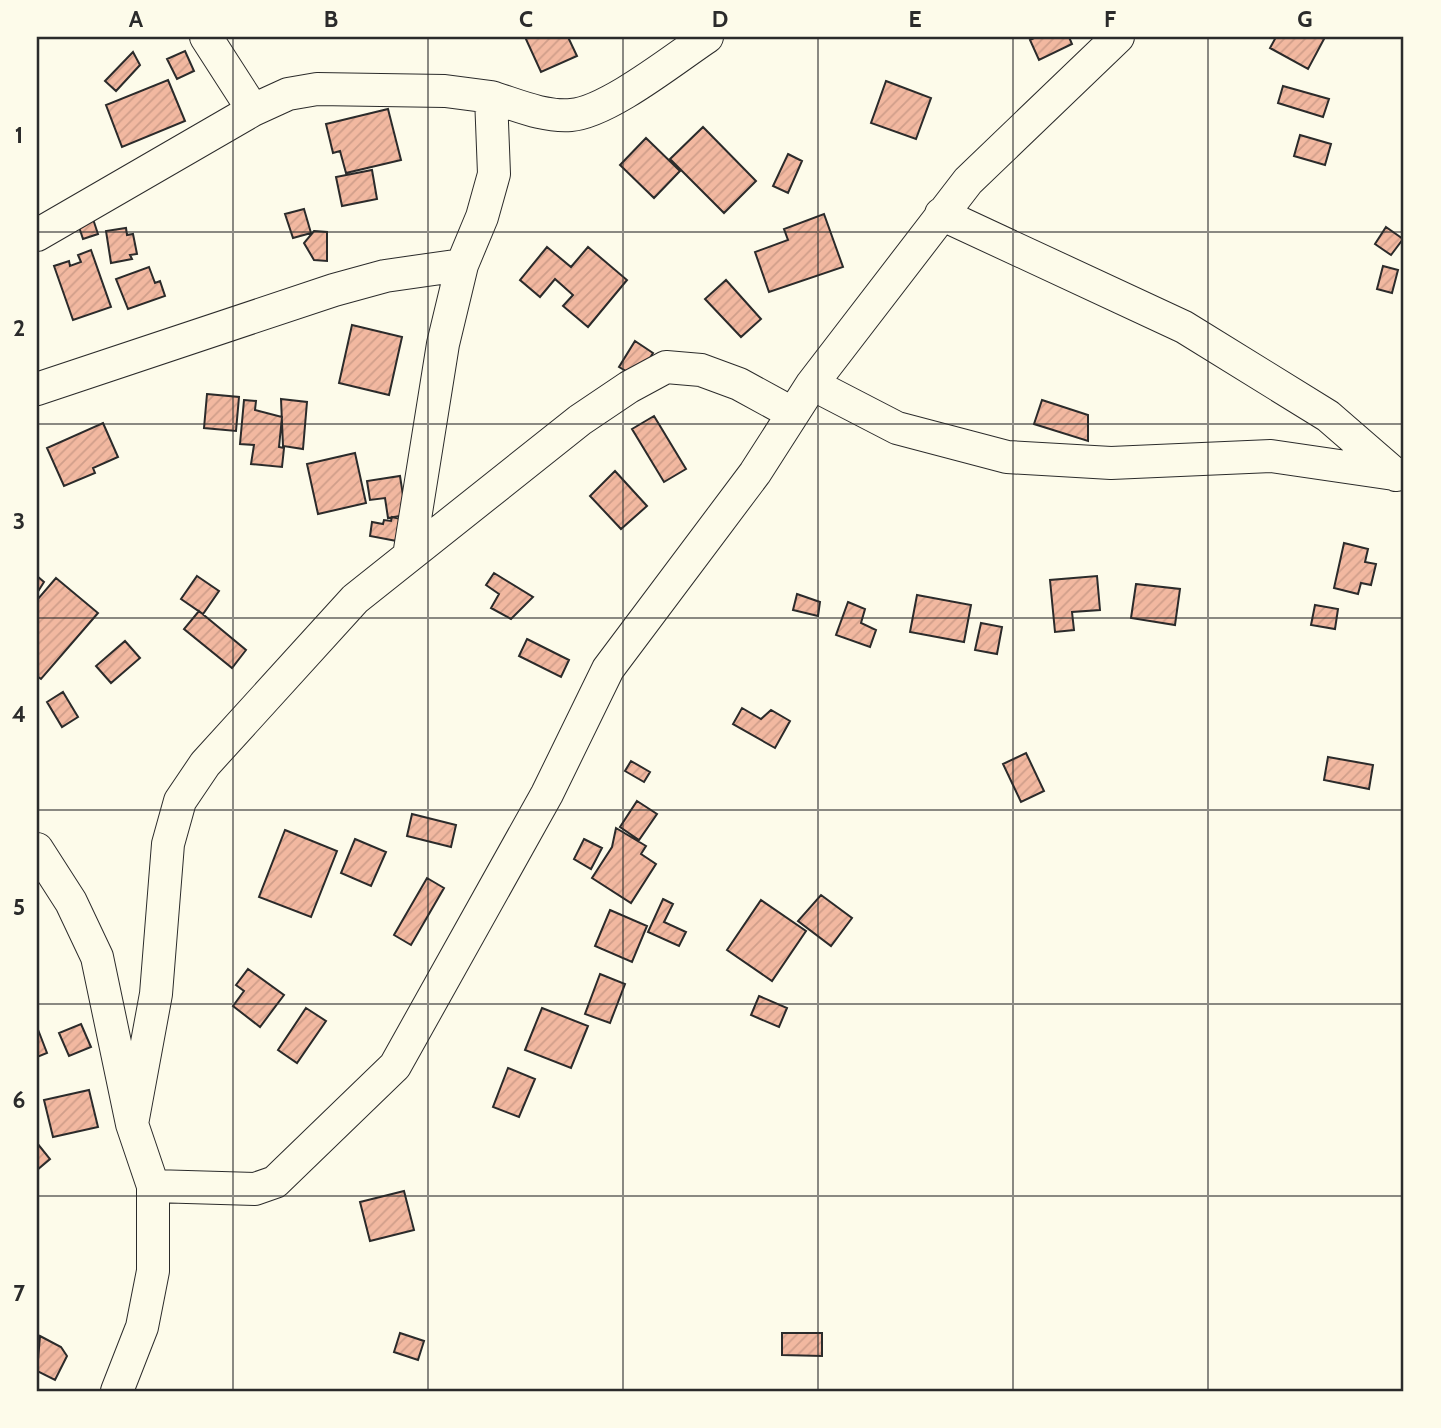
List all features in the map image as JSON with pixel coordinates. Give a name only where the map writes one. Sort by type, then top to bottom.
[{"type":"street","points":[[206,37],[253,110]]},
{"type":"street","points":[[37,235],[253,110],[288,94],[317,89],[445,91],[491,97],[542,113],[571,115],[598,109],[707,37]]},
{"type":"street","points":[[153,1186],[255,1189],[275,1182],[395,1066],[547,794],[608,670],[755,473],[812,384],[941,214],[968,181],[1118,37]]},
{"type":"street","points":[[409,556],[443,344],[462,265],[482,218],[494,174],[491,97]]},
{"type":"street","points":[[941,214],[1184,327],[1328,416],[1399,476]]},
{"type":"street","points":[[37,389],[334,290],[385,276],[462,265]]},
{"type":"street","points":[[132,1124],[156,994],[169,844],[180,801],[205,764],[355,599],[580,420],[629,387],[666,367],[701,370],[739,384],[792,413]]},
{"type":"street","points":[[812,384],[897,428],[1007,457],[1111,463],[1271,456],[1399,476]]},
{"type":"street","points":[[37,849],[71,902],[97,957],[132,1124],[153,1186],[153,1271],[142,1326],[117,1391]]},
{"type":"building","points":[[525,37],[568,37],[577,56],[541,72]]},
{"type":"building","points":[[1036,37],[1069,37],[1072,44],[1039,60],[1030,40]]},
{"type":"building","points":[[1276,37],[1324,39],[1308,69],[1270,48]]},
{"type":"building","points":[[185,51],[194,71],[177,79],[167,59]]},
{"type":"building","points":[[133,52],[140,65],[116,91],[105,81]]},
{"type":"building","points":[[168,80],[185,121],[122,147],[106,105]]},
{"type":"building","points":[[886,81],[931,98],[916,139],[871,123]]},
{"type":"building","points":[[1283,86],[1329,99],[1323,117],[1278,103]]},
{"type":"building","points":[[388,109],[401,160],[346,173],[340,151],[333,153],[326,124]]},
{"type":"building","points":[[703,127],[756,181],[724,213],[670,159]]},
{"type":"building","points":[[1300,135],[1331,144],[1325,165],[1294,156]]},
{"type":"building","points":[[646,138],[680,171],[654,198],[620,165]]},
{"type":"building","points":[[788,154],[802,161],[788,193],[773,186]]},
{"type":"building","points":[[372,170],[377,199],[342,206],[336,177]]},
{"type":"building","points":[[304,209],[311,233],[293,238],[285,214]]},
{"type":"building","points":[[824,214],[843,267],[769,292],[755,252],[788,240],[784,229]]},
{"type":"building","points":[[92,216],[98,234],[83,239],[77,221]]},
{"type":"building","points":[[1386,227],[1403,239],[1391,255],[1375,244]]},
{"type":"building","points":[[126,228],[127,235],[133,234],[137,254],[130,255],[132,259],[111,263],[106,231]]},
{"type":"building","points":[[314,231],[327,232],[327,261],[314,260],[304,243]]},
{"type":"building","points":[[547,247],[571,267],[588,247],[627,280],[588,327],[563,306],[573,295],[555,279],[540,297],[520,280]]},
{"type":"building","points":[[91,250],[111,307],[73,320],[54,266],[69,261],[70,266],[81,262],[78,255]]},
{"type":"building","points":[[1383,266],[1398,270],[1392,293],[1377,289]]},
{"type":"building","points":[[149,267],[155,283],[160,281],[165,296],[128,309],[116,279]]},
{"type":"building","points":[[726,280],[761,319],[741,337],[705,299]]},
{"type":"building","points":[[352,325],[402,337],[389,395],[339,383]]},
{"type":"building","points":[[635,341],[653,353],[638,378],[619,367]]},
{"type":"building","points":[[207,394],[239,397],[236,431],[204,428]]},
{"type":"building","points":[[281,399],[307,402],[303,449],[283,446]]},
{"type":"building","points":[[244,400],[256,401],[255,410],[282,417],[279,447],[284,448],[282,467],[251,464],[254,445],[240,444]]},
{"type":"building","points":[[1042,400],[1088,415],[1088,441],[1034,424]]},
{"type":"building","points":[[654,416],[686,469],[664,482],[632,429]]},
{"type":"building","points":[[103,423],[118,457],[93,468],[95,473],[64,486],[47,448]]},
{"type":"building","points":[[355,453],[366,503],[318,514],[307,464]]},
{"type":"building","points":[[615,471],[647,506],[621,529],[590,496]]},
{"type":"building","points":[[400,476],[406,515],[388,518],[385,498],[370,500],[367,481]]},
{"type":"building","points":[[392,517],[405,520],[402,542],[370,536],[372,522],[383,524],[384,520],[391,521]]},
{"type":"building","points":[[1344,543],[1368,549],[1365,562],[1376,564],[1371,585],[1361,583],[1358,594],[1334,588]]},
{"type":"building","points":[[494,573],[533,597],[511,619],[491,608],[499,594],[486,585]]},
{"type":"building","points":[[37,576],[44,582],[37,593]]},
{"type":"building","points":[[197,576],[219,591],[203,614],[181,599]]},
{"type":"building","points":[[1097,576],[1100,610],[1072,612],[1074,630],[1055,632],[1050,580]]},
{"type":"building","points":[[56,578],[98,613],[41,679],[37,676],[37,600]]},
{"type":"building","points":[[1136,584],[1180,589],[1175,625],[1131,618]]},
{"type":"building","points":[[797,594],[820,602],[818,616],[793,610]]},
{"type":"building","points":[[917,595],[971,605],[964,642],[910,632]]},
{"type":"building","points":[[848,602],[865,609],[861,623],[876,630],[870,647],[836,635]]},
{"type":"building","points":[[1315,605],[1338,609],[1335,629],[1311,625]]},
{"type":"building","points":[[199,611],[246,650],[232,668],[184,629]]},
{"type":"building","points":[[981,623],[1002,627],[997,654],[975,650]]},
{"type":"building","points":[[527,639],[569,660],[561,677],[519,656]]},
{"type":"building","points":[[125,641],[140,658],[111,683],[96,666]]},
{"type":"building","points":[[63,692],[78,717],[62,727],[47,702]]},
{"type":"building","points":[[742,708],[761,719],[771,710],[790,721],[775,748],[733,724]]},
{"type":"building","points":[[1026,753],[1044,791],[1021,802],[1003,764]]},
{"type":"building","points":[[1328,757],[1373,765],[1369,789],[1324,780]]},
{"type":"building","points":[[631,761],[650,772],[644,782],[625,771]]},
{"type":"building","points":[[637,801],[657,814],[639,840],[620,827]]},
{"type":"building","points":[[412,814],[456,825],[451,847],[407,836]]},
{"type":"building","points":[[616,828],[646,846],[641,854],[656,864],[631,903],[592,878],[612,847]]},
{"type":"building","points":[[285,830],[337,851],[311,917],[259,897]]},
{"type":"building","points":[[355,839],[386,852],[371,886],[341,873]]},
{"type":"building","points":[[584,839],[602,848],[591,869],[574,859]]},
{"type":"building","points":[[427,878],[444,888],[411,945],[394,935]]},
{"type":"building","points":[[821,895],[852,918],[831,946],[798,921]]},
{"type":"building","points":[[663,899],[673,904],[664,922],[686,932],[679,946],[648,932]]},
{"type":"building","points":[[761,900],[806,931],[772,981],[727,950]]},
{"type":"building","points":[[610,910],[647,926],[632,962],[595,946]]},
{"type":"building","points":[[248,969],[284,995],[260,1027],[233,1006],[244,991],[236,985]]},
{"type":"building","points":[[600,974],[625,984],[610,1023],[585,1014]]},
{"type":"building","points":[[759,996],[787,1008],[779,1027],[751,1015]]},
{"type":"building","points":[[306,1008],[326,1021],[297,1063],[278,1050]]},
{"type":"building","points":[[542,1008],[588,1026],[571,1068],[525,1050]]},
{"type":"building","points":[[81,1024],[91,1047],[69,1056],[59,1033]]},
{"type":"building","points":[[37,1027],[47,1053],[37,1057]]},
{"type":"building","points":[[508,1068],[535,1079],[519,1117],[493,1107]]},
{"type":"building","points":[[89,1090],[98,1127],[53,1137],[44,1100]]},
{"type":"building","points":[[37,1143],[50,1159],[37,1170]]},
{"type":"building","points":[[404,1191],[414,1230],[370,1241],[360,1202]]},
{"type":"building","points":[[400,1333],[424,1341],[418,1360],[394,1352]]},
{"type":"building","points":[[782,1333],[822,1333],[822,1356],[782,1355]]},
{"type":"building","points":[[40,1336],[61,1347],[67,1356],[55,1380],[37,1371]]}]
